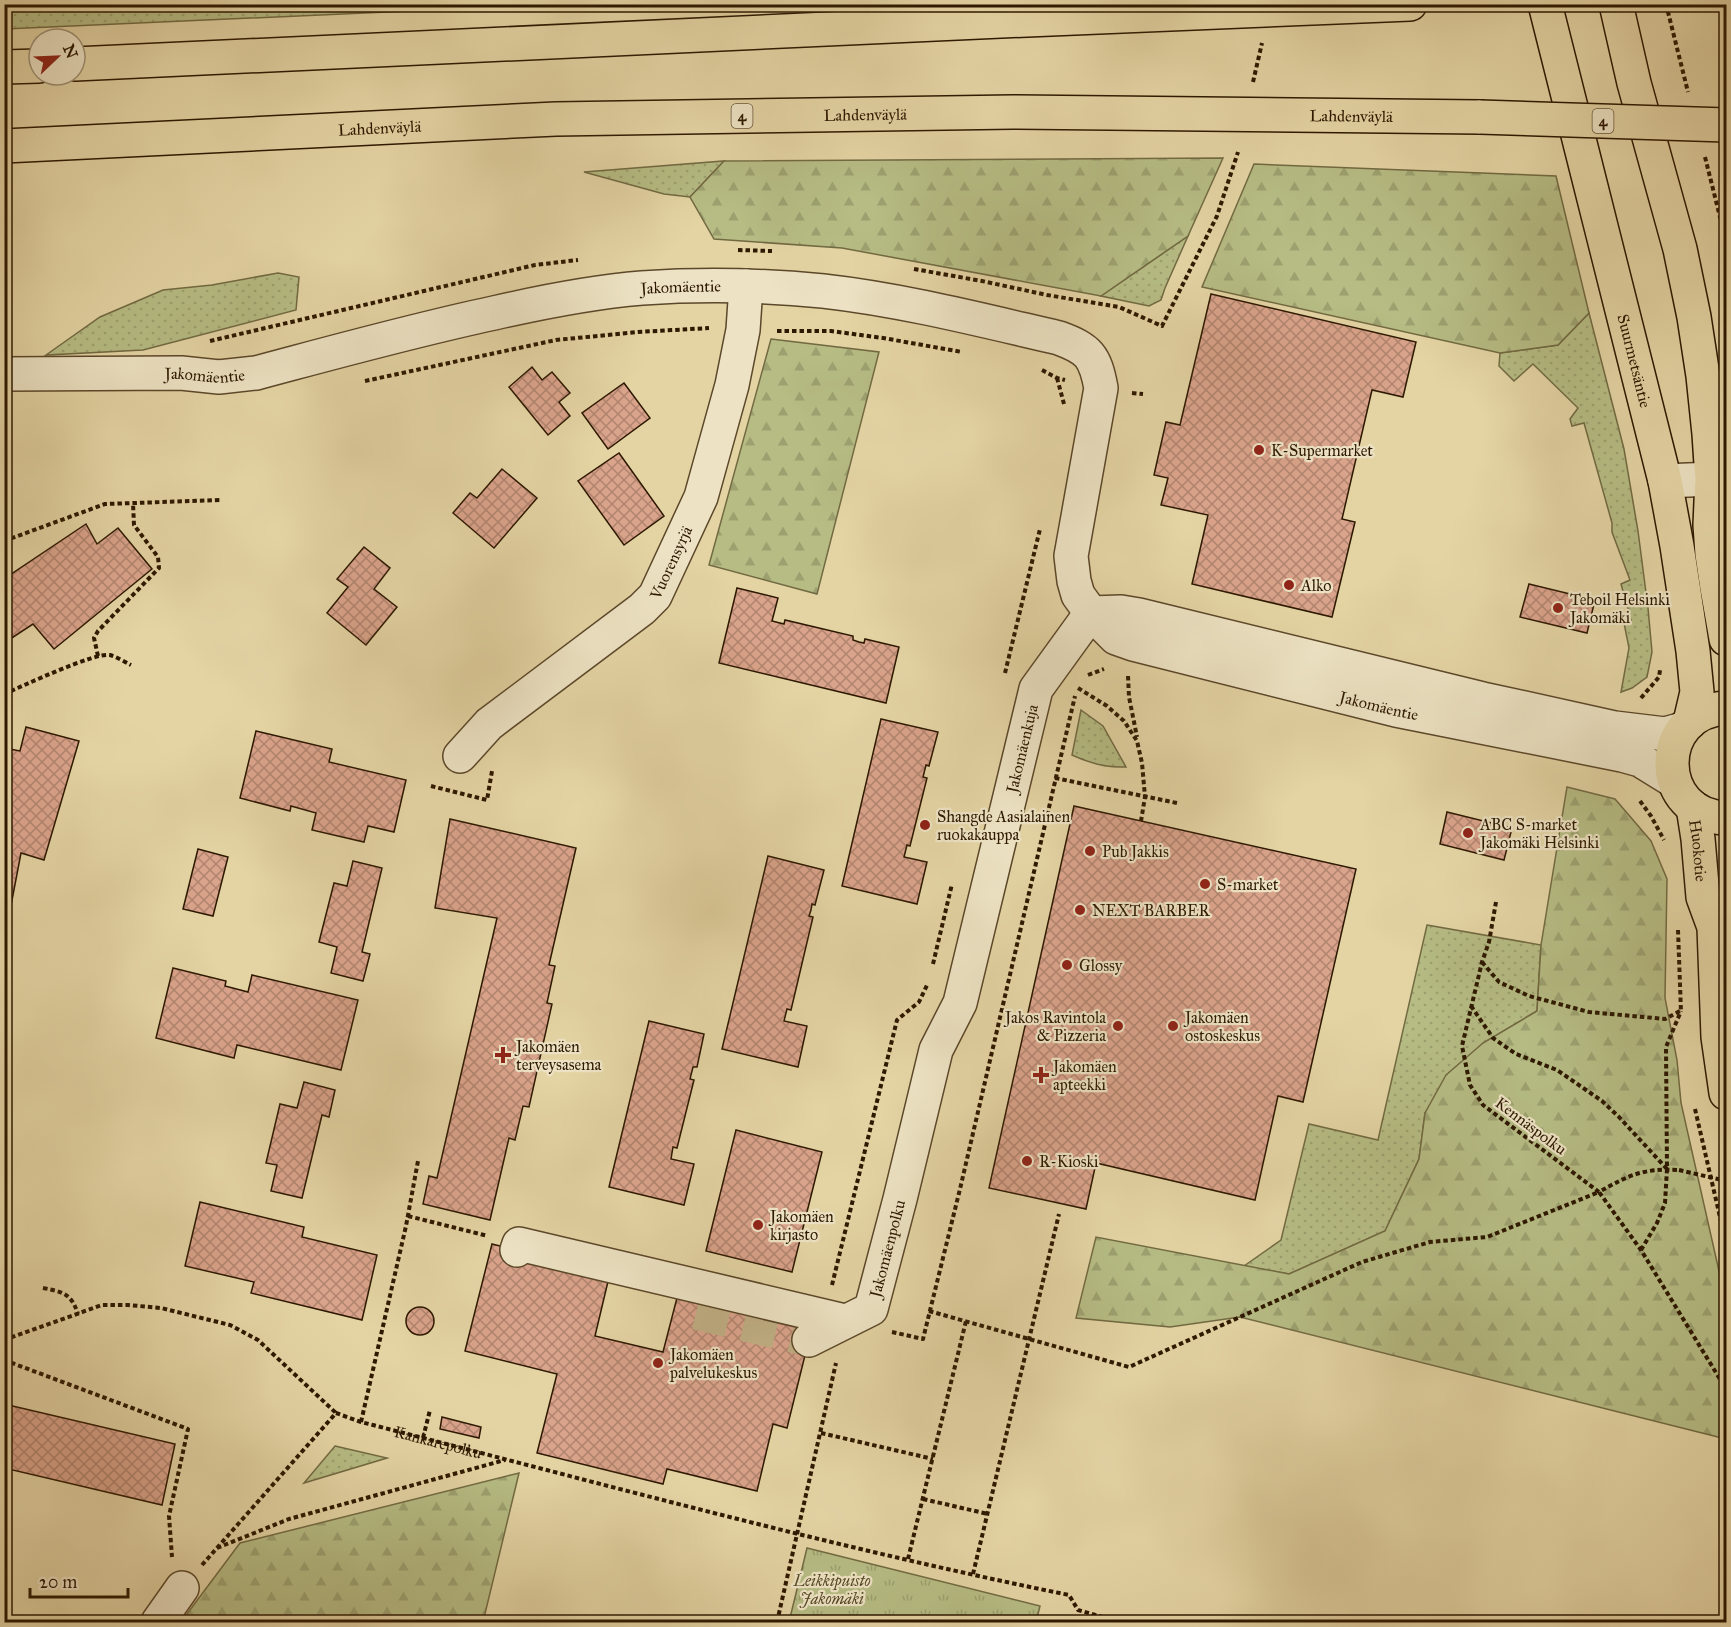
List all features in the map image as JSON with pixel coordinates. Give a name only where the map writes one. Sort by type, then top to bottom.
[{"type":"main road","points":[[87,63],[1410,4]]},
{"type":"main road","name":"Suurmetsäntie","points":[[1545,4],[1665,481],[1693,651],[1697,692],[1686,725]]},
{"type":"main road","points":[[1616,4],[1634,83],[1680,249],[1694,317],[1709,434],[1719,480],[1710,525],[1712,554],[1726,639]]},
{"type":"main road","points":[[4,67],[27,66]]},
{"type":"main road","name":"Lahdenväylä","points":[[4,146],[556,119],[1013,112],[1480,117],[1726,125]]},
{"type":"main road","points":[[1686,725],[1709,711],[1726,708]]},
{"type":"main road","name":"Huokotie","points":[[1686,725],[1677,739],[1671,759],[1698,839],[1703,897],[1720,914],[1718,1037],[1726,1093]]},
{"type":"main road","points":[[1683,794],[1712,816],[1726,818]]},
{"type":"street","name":"Vuorensyrjä","points":[[460,756],[489,724],[642,609],[655,596],[701,497],[732,385],[743,330],[746,286]]},
{"type":"street","name":"Jakomäentie","points":[[4,374],[181,373],[219,377],[256,373],[382,339],[547,301],[640,288],[746,286],[823,291],[915,305],[1059,338],[1078,345],[1091,356],[1098,371],[1101,388],[1071,556],[1078,595],[1091,613],[1116,638],[1396,710],[1622,755],[1640,760],[1683,794]]},
{"type":"street","points":[[1665,481],[1719,480]]},
{"type":"street","name":"Jakomäentie","points":[[1091,613],[1120,612],[1139,615],[1482,699],[1615,728],[1665,734],[1686,725]]},
{"type":"street","name":"Jakomäenkuja","points":[[960,1003],[1036,689],[1091,613]]},
{"type":"street","name":"Jakomäenpolku","points":[[837,1321],[900,1199],[936,1050],[960,1003]]},
{"type":"street","points":[[518,1247],[837,1321]]},
{"type":"street","points":[[158,1623],[182,1588]]},
{"type":"path","points":[[1253,85],[1262,42]]},
{"type":"path","points":[[1047,295],[1119,308],[1162,326],[1217,216],[1238,152]]},
{"type":"path","points":[[365,381],[556,340],[696,328],[831,331],[964,352]]},
{"type":"path","points":[[1057,378],[1064,403],[1063,413]]},
{"type":"path","points":[[4,519],[5,541],[105,504],[221,500]]},
{"type":"path","points":[[98,656],[94,638],[98,631],[159,568],[158,556],[135,525],[133,503]]},
{"type":"path","points":[[1005,676],[1040,526]]},
{"type":"path","points":[[4,694],[98,656],[108,655],[132,665]]},
{"type":"path","points":[[1641,699],[1659,677],[1661,665]]},
{"type":"path","points":[[923,1339],[960,1189],[1072,702],[1078,688],[1088,675],[1108,668]]},
{"type":"path","points":[[1128,671],[1129,697],[1142,764],[1145,797],[1141,821]]},
{"type":"path","points":[[1078,688],[1107,706],[1124,721],[1137,741]]},
{"type":"path","points":[[1055,778],[1177,803]]},
{"type":"path","points":[[1637,797],[1651,816],[1666,844]]},
{"type":"path","points":[[932,966],[954,878]]},
{"type":"path","name":"Kennäspolku","points":[[1496,902],[1489,942],[1462,1046],[1470,1085],[1483,1105],[1599,1192],[1641,1250],[1726,1389]]},
{"type":"path","points":[[1482,962],[1498,982],[1529,996],[1589,1012],[1665,1019],[1681,1010],[1666,1047],[1665,1203],[1657,1223],[1641,1250]]},
{"type":"path","points":[[777,1623],[821,1433],[837,1321],[897,1020],[919,1002],[930,976]]},
{"type":"path","points":[[1471,1006],[1493,1038],[1516,1054],[1557,1070],[1602,1101],[1667,1170]]},
{"type":"path","points":[[361,1422],[408,1216],[418,1161]]},
{"type":"path","points":[[929,1311],[1129,1367],[1362,1262],[1430,1242],[1487,1237],[1599,1192],[1626,1177],[1646,1170],[1679,1170],[1726,1181]]},
{"type":"path","points":[[973,1574],[1059,1214]]},
{"type":"path","points":[[408,1216],[518,1247]]},
{"type":"path","points":[[43,1288],[63,1292],[74,1300],[78,1314]]},
{"type":"path","points":[[4,1340],[102,1305],[161,1308],[230,1325],[258,1340],[336,1413],[182,1588],[174,1580],[169,1516],[188,1429],[4,1360]]},
{"type":"path","points":[[908,1559],[966,1321]]},
{"type":"path","points":[[423,1438],[430,1410]]},
{"type":"path","name":"Kankarepolku","points":[[336,1413],[361,1422],[809,1536],[1069,1595],[1078,1610],[1120,1623]]},
{"type":"path","points":[[821,1433],[933,1459]]},
{"type":"path","points":[[217,1549],[289,1519],[506,1459]]},
{"type":"path","points":[[923,1499],[988,1514]]},
{"type":"green space","points":[[5,4],[543,4],[543,5],[5,29]]},
{"type":"green space","points":[[1223,158],[1188,236],[1101,296],[842,248],[714,239],[690,197],[724,161]]},
{"type":"green space","points":[[724,161],[690,197],[664,194],[584,172]]},
{"type":"green space","points":[[1254,164],[1556,176],[1589,313],[1558,345],[1500,353],[1202,287]]},
{"type":"green space","points":[[1188,236],[1161,300],[1149,306],[1101,296]]},
{"type":"green space","points":[[278,273],[299,277],[296,310],[143,350],[46,355],[100,317],[163,290],[212,285]]},
{"type":"green space","points":[[1589,313],[1624,449],[1638,531],[1652,652],[1647,677],[1632,688],[1621,692],[1629,648],[1624,623],[1631,620],[1621,584],[1630,580],[1612,532],[1612,523],[1584,423],[1572,426],[1570,419],[1578,408],[1533,364],[1514,381],[1499,366],[1500,353],[1558,345]]},
{"type":"green space","points":[[771,339],[879,352],[817,594],[709,565]]},
{"type":"green space","points":[[1081,710],[1103,726],[1126,767],[1098,764],[1072,755]]},
{"type":"green space","points":[[1567,787],[1615,799],[1651,841],[1667,879],[1665,998],[1677,1060],[1681,1103],[1726,1302],[1726,1439],[1240,1317],[1170,1327],[1076,1318],[1096,1237],[1289,1274],[1385,1231],[1419,1159],[1425,1113],[1446,1075],[1483,1043],[1537,1011],[1541,945]]},
{"type":"green space","points":[[1427,925],[1541,945],[1537,1011],[1483,1043],[1425,1113],[1419,1159],[1385,1231],[1289,1274],[1244,1266],[1281,1240],[1309,1124],[1378,1140]]},
{"type":"green space","points":[[335,1446],[387,1458],[304,1483]]},
{"type":"green space","points":[[519,1473],[483,1622],[181,1622],[240,1543]]},
{"type":"green space","name":"Leikkipuisto Jakomäki","points":[[807,1548],[1040,1606],[1036,1622],[789,1622]]},
{"type":"building","name":"K-Supermarket","points":[[1211,294],[1416,342],[1403,397],[1372,390],[1342,519],[1355,522],[1332,617],[1192,584],[1208,515],[1161,505],[1168,478],[1154,475],[1166,422],[1180,425]]},
{"type":"building","points":[[532,367],[542,380],[552,372],[570,393],[559,402],[570,416],[548,435],[509,387]]},
{"type":"building","points":[[624,383],[650,418],[608,449],[582,413]]},
{"type":"building","points":[[619,453],[664,516],[624,545],[578,481]]},
{"type":"building","points":[[502,469],[537,498],[494,548],[453,513],[470,493],[477,498]]},
{"type":"building","points":[[86,524],[97,544],[118,528],[152,569],[54,649],[33,624],[4,643],[4,579]]},
{"type":"building","points":[[364,547],[390,568],[374,589],[397,607],[366,645],[327,613],[348,587],[337,579]]},
{"type":"building","name":"Teboil Helsinki Jakomäki","points":[[1529,584],[1595,600],[1587,633],[1520,617]]},
{"type":"building","points":[[737,588],[778,598],[772,621],[784,624],[785,620],[853,636],[853,640],[859,642],[864,643],[865,639],[899,647],[886,703],[719,663]]},
{"type":"building","points":[[881,719],[938,732],[929,766],[926,765],[923,777],[927,778],[910,846],[907,845],[904,857],[927,862],[917,904],[842,886]]},
{"type":"building","points":[[26,727],[79,741],[44,860],[21,853],[4,942],[4,748],[20,751]]},
{"type":"building","points":[[256,731],[332,749],[329,762],[406,780],[394,832],[368,826],[364,842],[312,830],[316,813],[291,806],[290,811],[240,798]]},
{"type":"building","name":"Jakomäen ostoskeskus","points":[[1074,806],[1356,869],[1303,1102],[1278,1096],[1255,1200],[1096,1163],[1086,1209],[989,1188]]},
{"type":"building","points":[[1447,812],[1512,828],[1504,860],[1440,844]]},
{"type":"building","name":"Jakomäen terveysasema","points":[[450,819],[576,848],[549,965],[555,966],[547,1003],[552,1004],[529,1107],[523,1106],[515,1140],[509,1138],[490,1220],[423,1204],[429,1176],[437,1178],[497,918],[435,908]]},
{"type":"building","points":[[198,849],[228,857],[213,916],[183,909]]},
{"type":"building","points":[[768,856],[824,870],[815,905],[812,904],[809,916],[813,917],[791,1010],[787,1009],[784,1021],[807,1026],[798,1067],[722,1049]]},
{"type":"building","points":[[353,861],[382,868],[362,952],[370,954],[363,981],[331,973],[337,947],[319,942],[334,883],[347,886]]},
{"type":"building","points":[[173,968],[226,981],[225,986],[248,992],[252,975],[358,1000],[341,1070],[237,1045],[234,1058],[156,1038]]},
{"type":"building","points":[[649,1021],[704,1034],[697,1067],[693,1067],[690,1079],[694,1080],[677,1148],[673,1147],[671,1159],[694,1164],[684,1205],[609,1187]]},
{"type":"building","points":[[304,1082],[335,1090],[329,1117],[322,1115],[302,1198],[271,1191],[277,1165],[266,1163],[280,1104],[297,1108]]},
{"type":"building","name":"Jakomäen kirjasto","points":[[736,1130],[822,1152],[792,1272],[706,1251]]},
{"type":"building","points":[[200,1202],[304,1227],[302,1237],[377,1255],[362,1320],[251,1293],[254,1282],[185,1266]]},
{"type":"building","name":"Jakomäen palvelukeskus","points":[[492,1244],[610,1273],[595,1336],[663,1352],[678,1294],[812,1327],[787,1428],[773,1424],[757,1491],[667,1469],[663,1484],[537,1453],[557,1374],[465,1351]]},
{"type":"building","points":[[420,1307],[430,1311],[434,1321],[430,1331],[420,1335],[410,1331],[406,1321],[410,1311]]},
{"type":"building","points":[[4,1404],[175,1444],[162,1505],[4,1468]]},
{"type":"building","points":[[442,1417],[481,1427],[479,1438],[440,1429]]},
{"type":"tunnel","points":[[696,1313],[809,1340]]},
{"type":"place","name":"K-Supermarket","points":[[1259,450]]},
{"type":"place","name":"Alko","points":[[1289,585]]},
{"type":"place","name":"Teboil Helsinki Jakomäki","points":[[1558,608]]},
{"type":"place","name":"Shangde Aasialainen ruokakauppa","points":[[925,825]]},
{"type":"place","name":"ABC S-market Jakomäki Helsinki","points":[[1468,833]]},
{"type":"place","name":"Pub Jakkis","points":[[1090,851]]},
{"type":"place","name":"S-market","points":[[1205,884]]},
{"type":"place","name":"NEXT BARBER","points":[[1080,910]]},
{"type":"place","name":"Glossy","points":[[1067,965]]},
{"type":"place","name":"Jakos Ravintola & Pizzeria","points":[[1118,1026]]},
{"type":"place","name":"Jakomäen ostoskeskus","points":[[1173,1026]]},
{"type":"place","name":"Jakomäen terveysasema","points":[[503,1055]]},
{"type":"place","name":"Jakomäen apteekki","points":[[1041,1075]]},
{"type":"place","name":"R-Kioski","points":[[1027,1161]]},
{"type":"place","name":"Jakomäen kirjasto","points":[[758,1225]]},
{"type":"place","name":"Jakomäen palvelukeskus","points":[[658,1363]]}]
